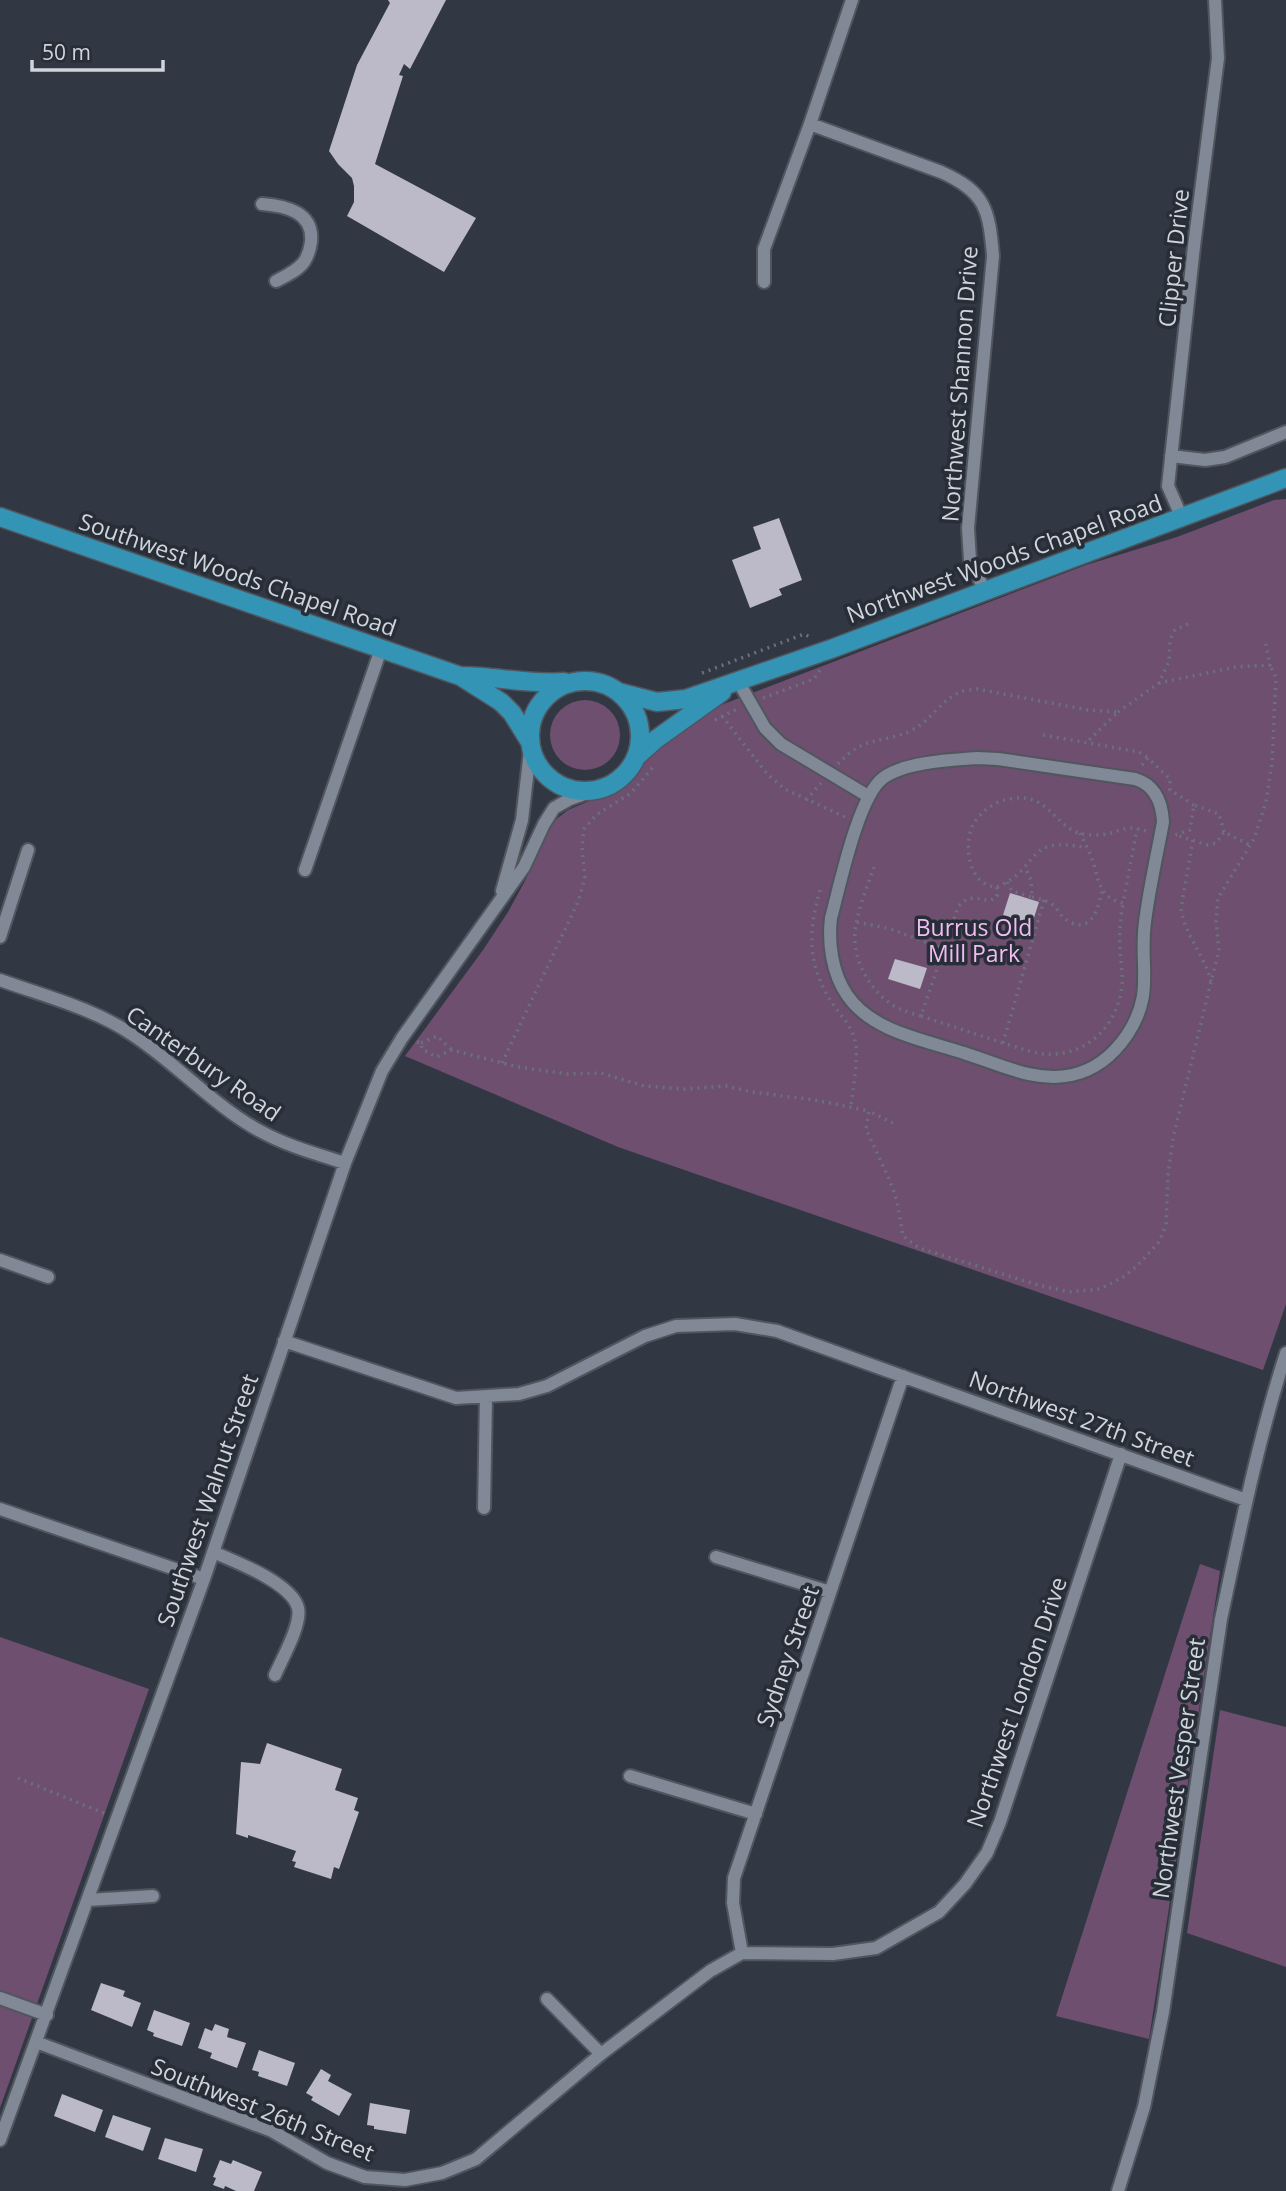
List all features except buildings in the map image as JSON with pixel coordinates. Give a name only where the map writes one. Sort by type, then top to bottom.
[{"type":"main road","name":"Northwest Woods Chapel Road","points":[[618,692],[643,699],[686,699],[844,644],[1286,478]]},
{"type":"main road","name":"Southwest Woods Chapel Road","points":[[0,517],[460,676],[501,702],[512,713],[530,747]]},
{"type":"main road","name":"Southwest Woods Chapel Road","points":[[460,676],[485,676],[543,684],[584,681]]},
{"type":"main road","points":[[584,681],[602,684],[618,692],[631,705],[638,722],[640,740],[636,757],[626,772],[612,784],[595,790],[577,791],[560,786],[545,775],[530,747],[531,724],[538,707],[550,693],[566,684],[584,681]]},
{"type":"main road","name":"Northwest Woods Chapel Road","points":[[636,757],[655,740],[738,681]]},
{"type":"street","points":[[764,282],[764,249],[852,0]]},
{"type":"street","name":"Clipper Drive","points":[[1182,518],[1168,486],[1218,58],[1215,0]]},
{"type":"street","name":"Northwest Shannon Drive","points":[[810,124],[951,176],[981,199],[990,226],[993,256],[968,528],[970,560],[985,591]]},
{"type":"street","points":[[262,204],[281,205],[294,210],[305,217],[312,232],[310,250],[304,262],[276,281]]},
{"type":"street","points":[[1171,456],[1205,460],[1224,457],[1286,432]]},
{"type":"street","points":[[305,870],[381,649]]},
{"type":"street","points":[[738,681],[765,728],[781,744],[868,796]]},
{"type":"street","name":"Southwest Walnut Street","points":[[500,898],[522,820],[530,747]]},
{"type":"street","points":[[977,758],[1135,779],[1150,786],[1163,809],[1163,822],[1144,924],[1144,991],[1135,1022],[1112,1054],[1089,1069],[1073,1075],[1038,1076],[907,1035],[859,1009],[840,983],[829,935],[831,918],[868,796],[884,778],[895,772],[918,765],[977,758]]},
{"type":"street","name":"Southwest Walnut Street","points":[[0,2140],[204,1578],[345,1163],[382,1071],[402,1038],[524,867],[554,808],[595,790]]},
{"type":"street","points":[[0,937],[28,850]]},
{"type":"street","name":"Canterbury Road","points":[[0,980],[114,1023],[134,1035],[239,1118],[261,1132],[293,1147],[345,1163]]},
{"type":"street","points":[[0,1260],[48,1277]]},
{"type":"street","name":"Northwest 27th Street","points":[[285,1341],[456,1398],[486,1397],[519,1394],[547,1386],[645,1336],[676,1326],[736,1324],[777,1331],[1246,1500]]},
{"type":"street","name":"Northwest Vesper Street","points":[[1118,2191],[1144,2107],[1163,2012],[1221,1619],[1246,1500],[1282,1377],[1286,1353]]},
{"type":"street","name":"Sydney Street","points":[[742,1953],[733,1903],[734,1878],[903,1376]]},
{"type":"street","points":[[484,1508],[486,1397]]},
{"type":"street","name":"Northwest London Drive","points":[[742,1953],[833,1954],[876,1948],[939,1912],[965,1884],[987,1853],[1000,1822],[1121,1454]]},
{"type":"street","points":[[0,1509],[204,1578]]},
{"type":"street","points":[[212,1552],[270,1579],[288,1593],[298,1608],[297,1626],[275,1675]]},
{"type":"street","points":[[716,1557],[830,1592]]},
{"type":"street","points":[[630,1776],[756,1814]]},
{"type":"street","points":[[88,1900],[153,1896]]},
{"type":"street","name":"Southwest 26th Street","points":[[36,2042],[272,2131],[340,2168],[365,2177],[405,2180],[442,2173],[476,2159],[601,2054],[710,1971],[742,1953]]},
{"type":"street","points":[[0,1998],[47,2015]]},
{"type":"street","points":[[547,1999],[601,2054]]},
{"type":"path","points":[[1159,683],[1169,661],[1170,640],[1175,630],[1188,624]]},
{"type":"path","points":[[696,676],[804,634]]},
{"type":"path","points":[[869,1111],[866,1129],[897,1201],[900,1229],[909,1243],[919,1248],[1069,1292],[1100,1289],[1124,1277],[1164,1234],[1173,1138],[1218,962],[1218,898],[1250,845],[1266,802],[1272,763],[1276,677],[1270,665],[1265,640]]},
{"type":"path","points":[[1087,742],[1118,712],[1159,683],[1236,667],[1270,665]]},
{"type":"path","points":[[772,695],[814,679]]},
{"type":"path","points":[[837,765],[862,743],[910,731],[924,723],[960,692],[977,689],[994,691],[1075,708],[1118,712]]},
{"type":"path","points":[[710,723],[734,710]]},
{"type":"path","points":[[722,716],[768,775],[785,789],[845,817]]},
{"type":"path","points":[[1043,734],[1139,752],[1148,758]]},
{"type":"path","points":[[502,1063],[578,901],[585,878],[582,848],[584,828],[596,815],[631,793],[659,761]]},
{"type":"path","points":[[806,800],[821,782]]},
{"type":"path","points":[[1087,848],[1063,844],[1047,845],[1033,855],[1025,867],[997,887],[987,885],[976,877],[969,847],[972,828],[984,812],[1009,799],[1045,805],[1067,826],[1080,833],[1105,834],[1125,828],[1153,832]]},
{"type":"path","points":[[1224,832],[1216,843],[1208,845],[1175,835],[1191,830],[1194,805],[1219,814],[1224,832],[1250,845]]},
{"type":"path","points":[[874,867],[857,922],[857,953],[868,979],[877,990],[898,1008],[921,1016],[1039,1053],[1065,1053],[1085,1046],[1104,1030],[1116,1012],[1122,989],[1119,927],[1137,829]]},
{"type":"path","points":[[1007,882],[1012,891],[1044,900],[1054,906],[1068,921],[1085,923],[1091,920],[1098,910],[1102,891],[1080,833]]},
{"type":"path","points":[[1193,840],[1181,908],[1182,919],[1208,967],[1211,982]]},
{"type":"path","points":[[1025,867],[1031,880],[1031,897]]},
{"type":"path","points":[[921,1016],[955,913],[962,902],[973,898],[994,900],[997,897],[997,887]]},
{"type":"path","points":[[1102,891],[1123,903]]},
{"type":"path","points":[[1003,1043],[1044,900]]},
{"type":"path","points":[[857,922],[891,929],[944,948]]},
{"type":"path","points":[[452,1050],[436,1057],[422,1049],[418,1043],[437,1036],[452,1050],[502,1063],[568,1074],[601,1073],[644,1086],[684,1089],[726,1086],[869,1111],[893,1123]]},
{"type":"path","points":[[18,1778],[118,1819]]},
{"type":"green space","name":"Burrus Old Mill Park","points":[[1286,499],[1286,1304],[1263,1370],[618,1147],[405,1056],[508,912],[554,821],[568,810],[594,799],[626,780],[652,750],[697,717],[716,707],[1086,565],[1177,537],[1274,500]]},
{"type":"green space","points":[[585,700],[610,710],[620,735],[610,760],[585,770],[560,760],[550,735],[560,710]]},
{"type":"green space","points":[[1200,1564],[1220,1571],[1149,2039],[1056,2016]]},
{"type":"green space","points":[[0,1637],[149,1689],[0,2108]]},
{"type":"green space","points":[[1220,1710],[1286,1727],[1286,1967],[1187,1933]]}]
